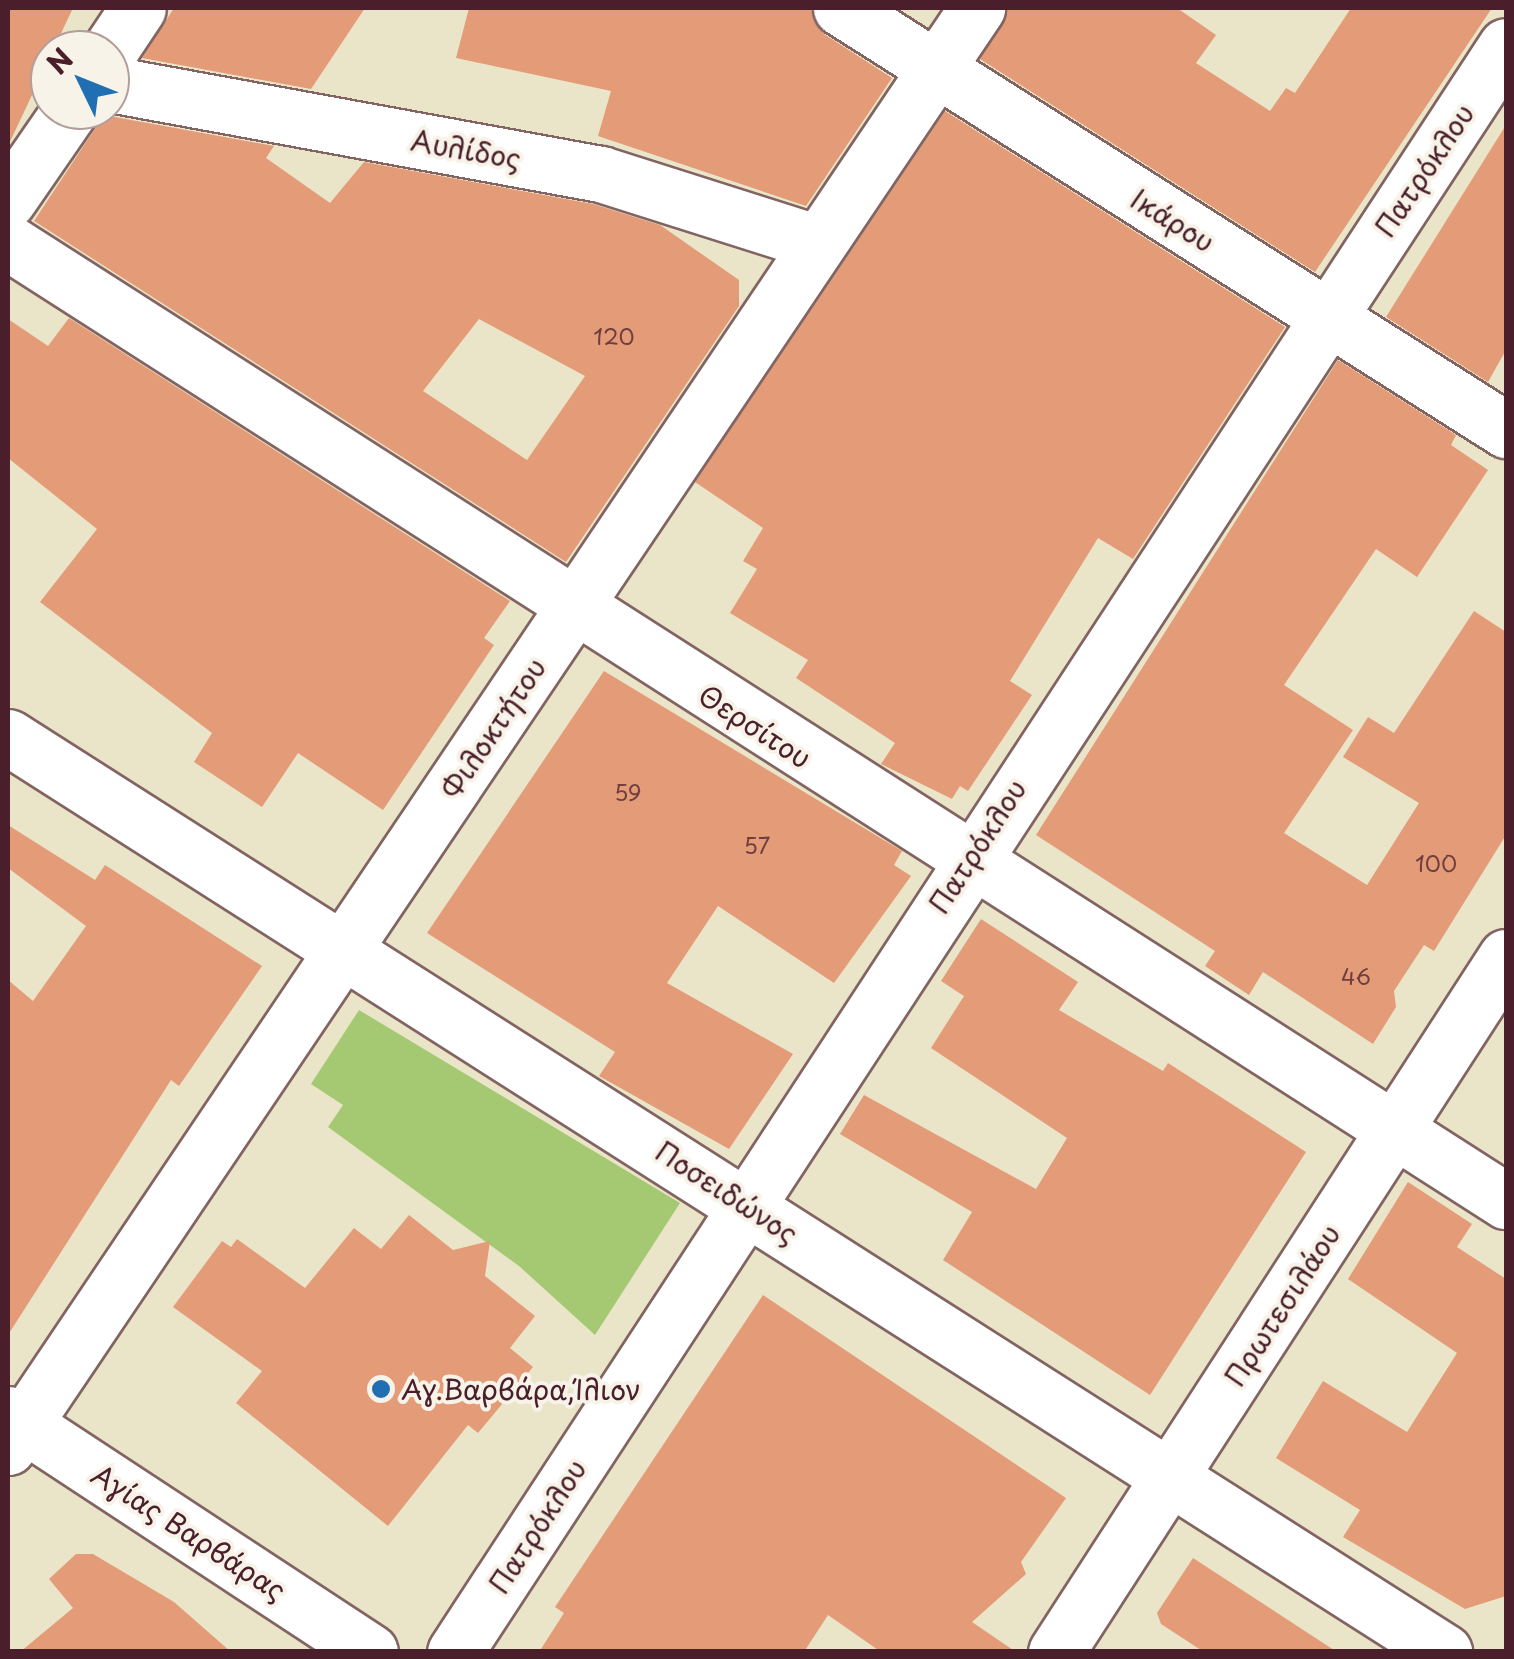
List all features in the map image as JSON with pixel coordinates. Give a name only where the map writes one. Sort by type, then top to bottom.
[{"type":"street","points":[[123,30],[138,8]]},
{"type":"street","name":"Ικάρου","points":[[841,8],[1506,430]]},
{"type":"street","name":"Φιλοκτήτου","points":[[13,1428],[348,946],[815,242],[978,8]]},
{"type":"street","name":"Πατρόκλου","points":[[454,1652],[967,861],[1506,46]]},
{"type":"street","name":"Αυλίδος","points":[[130,88],[601,174],[815,242]]},
{"type":"street","points":[[8,200],[56,130]]},
{"type":"street","name":"Θερσίτου","points":[[8,242],[572,610],[1506,1202]]},
{"type":"street","name":"Ποσειδώνος","points":[[8,737],[348,946],[1444,1652]]},
{"type":"street","name":"Πρωτεσιλάου","points":[[1056,1652],[1506,956]]},
{"type":"street","name":"Αγίας Βαρβάρας","points":[[13,1428],[370,1652]]},
{"type":"green space","points":[[359,1010],[680,1203],[595,1335],[519,1266],[328,1127],[343,1105],[311,1084]]},
{"type":"building","points":[[8,8],[73,8],[63,30],[30,30],[30,99],[8,146]]},
{"type":"building","points":[[174,8],[365,8],[311,89],[142,58]]},
{"type":"building","points":[[469,8],[810,8],[824,34],[892,78],[806,206],[598,136],[611,91],[456,58]]},
{"type":"building","points":[[1008,8],[1177,8],[1216,35],[1196,63],[1270,111],[1286,88],[1295,93],[1351,8],[1492,8],[1315,272],[980,59]]},
{"type":"building","points":[[945,111],[1285,327],[1133,559],[1098,538],[1010,681],[1032,695],[968,791],[960,786],[952,799],[881,764],[895,743],[796,678],[808,660],[730,613],[757,569],[743,561],[763,528],[695,482]]},
{"type":"building","points":[[130,120],[274,146],[266,158],[330,203],[364,162],[593,204],[660,225],[739,280],[739,306],[566,562],[34,221],[94,130],[130,130]],"holes":[[[479,319],[585,376],[527,460],[423,391]]]},
{"type":"building","points":[[1506,125],[1506,350],[1488,382],[1386,317]]},
{"type":"building","points":[[69,318],[510,601],[484,638],[494,645],[383,810],[298,753],[262,807],[194,762],[212,733],[40,602],[97,529],[8,458],[8,319],[48,346]]},
{"type":"building","points":[[1338,360],[1456,435],[1451,445],[1488,470],[1417,577],[1376,549],[1284,685],[1353,730],[1284,833],[1367,885],[1419,803],[1343,757],[1368,717],[1394,733],[1474,611],[1506,632],[1506,835],[1434,951],[1424,945],[1394,991],[1396,1007],[1373,1044],[1263,972],[1249,995],[1205,966],[1215,951],[1036,835]]},
{"type":"building","points":[[604,671],[902,851],[894,865],[911,876],[834,983],[718,906],[667,983],[793,1054],[729,1149],[599,1076],[615,1052],[427,933]]},
{"type":"building","points":[[8,825],[95,880],[105,865],[262,966],[179,1086],[171,1080],[8,1335],[8,980],[33,1001],[86,926],[8,868]]},
{"type":"building","points":[[981,919],[1078,982],[1059,1010],[1163,1071],[1168,1063],[1306,1152],[1150,1395],[943,1260],[972,1212],[840,1134],[864,1095],[1036,1189],[1067,1138],[931,1048],[964,996],[941,981]]},
{"type":"building","points":[[1408,1182],[1472,1224],[1457,1247],[1506,1279],[1506,1596],[1465,1609],[1343,1537],[1360,1510],[1276,1458],[1323,1381],[1407,1432],[1457,1353],[1348,1279]]},
{"type":"building","name":"Αγ.Βαρβάρα,Ίλιον","points":[[409,1215],[453,1250],[490,1241],[485,1276],[535,1316],[510,1348],[533,1367],[478,1433],[468,1425],[388,1526],[236,1403],[262,1371],[173,1307],[222,1241],[231,1247],[237,1239],[305,1288],[354,1228],[381,1249]]},
{"type":"building","points":[[763,1295],[1066,1498],[1021,1562],[1026,1574],[972,1622],[1016,1652],[881,1652],[828,1615],[804,1652],[539,1652],[564,1613],[555,1607]]},
{"type":"building","points":[[76,1554],[93,1554],[174,1602],[231,1652],[20,1652],[73,1608],[49,1579]]},
{"type":"building","points":[[1193,1558],[1337,1652],[1204,1652],[1161,1624],[1157,1613]]},
{"type":"place","name":"Αγ.Βαρβάρα,Ίλιον","points":[[381,1389]]}]
